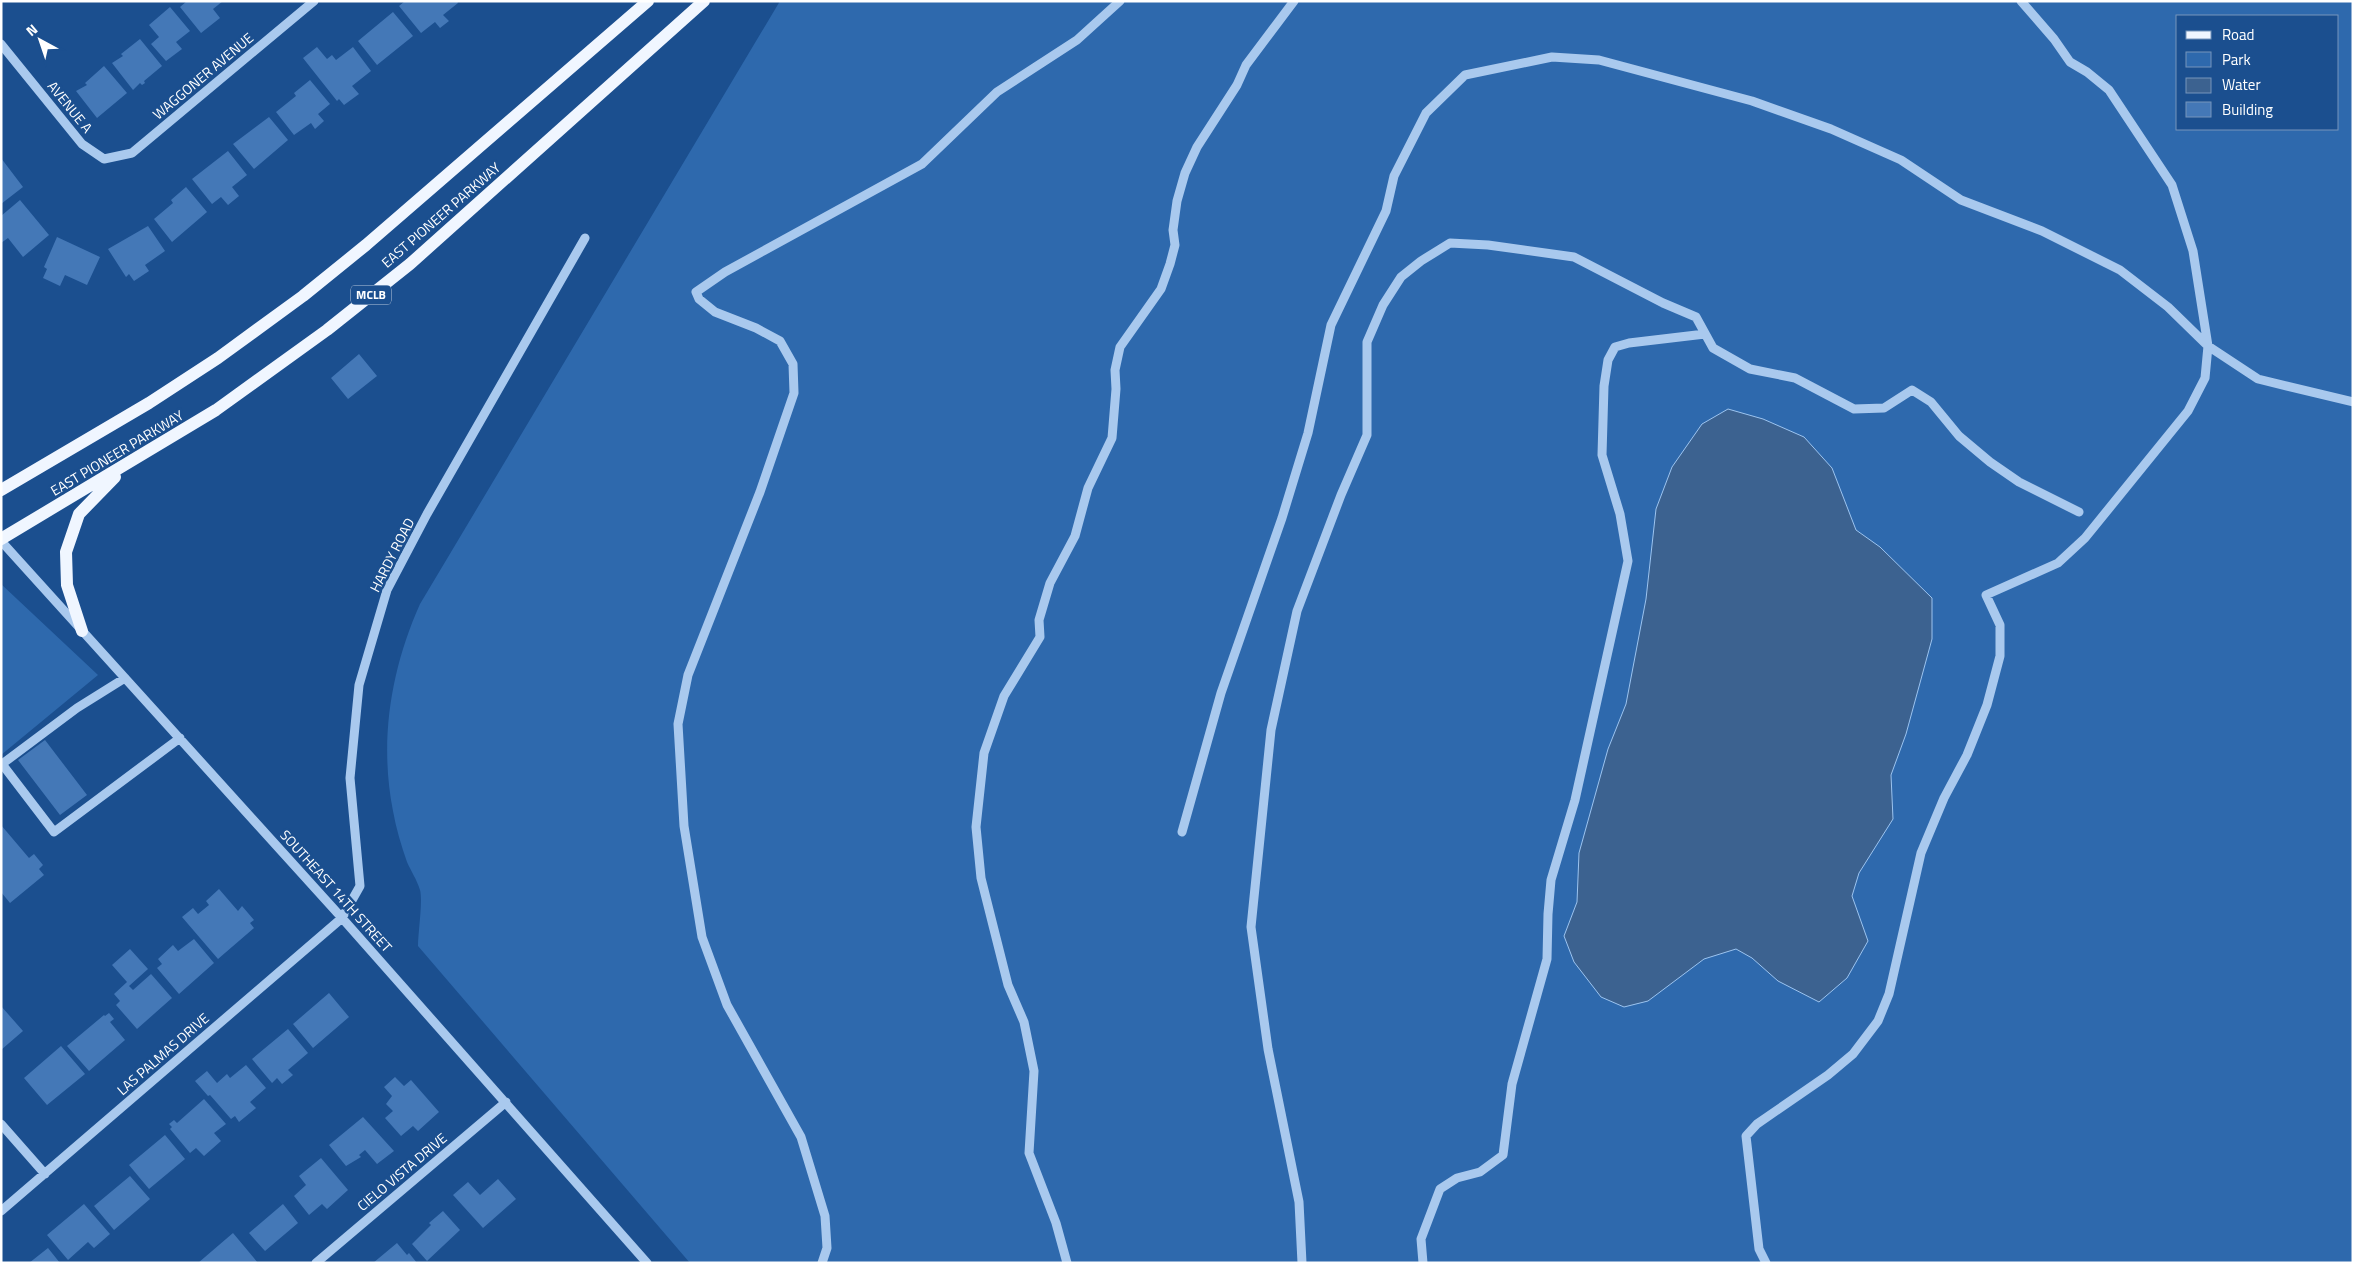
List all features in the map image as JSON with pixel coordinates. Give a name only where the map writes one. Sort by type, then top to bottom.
[{"type":"main road","name":"EAST PIONEER PARKWAY","points":[[1,490],[149,403],[218,358],[303,296],[366,245],[648,1]]},
{"type":"main road","name":"EAST PIONEER PARKWAY","points":[[1,540],[216,410],[327,330],[410,264],[704,1]]},
{"type":"main road","points":[[82,631],[67,586],[66,552],[79,514],[126,466]]},
{"type":"street","name":"WAGGONER AVENUE","points":[[104,159],[132,153],[314,1]]},
{"type":"street","points":[[822,1263],[827,1248],[825,1216],[800,1136],[727,1004],[702,937],[684,826],[678,724],[688,675],[760,492],[794,393],[793,364],[780,341],[756,328],[715,312],[700,299],[696,292],[725,272],[922,164],[997,92],[1077,40],[1120,1]]},
{"type":"street","points":[[1067,1263],[1056,1222],[1029,1153],[1034,1071],[1024,1022],[1008,984],[981,878],[976,827],[984,754],[1004,696],[1040,637],[1039,620],[1050,583],[1075,536],[1088,488],[1112,438],[1116,389],[1115,370],[1120,347],[1161,289],[1175,245],[1173,230],[1177,201],[1186,173],[1197,147],[1237,85],[1246,65],[1294,1]]},
{"type":"street","points":[[1766,1263],[1760,1249],[1746,1136],[1757,1124],[1828,1075],[1853,1054],[1878,1021],[1889,994],[1921,853],[1944,798],[1967,755],[1987,705],[2000,656],[2000,625],[1986,595],[2058,563],[2085,538],[2188,411],[2206,378],[2208,346],[2193,250],[2172,186],[2109,90],[2087,72],[2070,62],[2054,39],[2021,1]]},
{"type":"street","name":"AVENUE A","points":[[1,44],[82,144],[104,159]]},
{"type":"street","points":[[1182,832],[1221,693],[1282,518],[1308,433],[1331,325],[1386,211],[1394,176],[1426,112],[1465,75],[1552,57],[1599,60],[1752,101],[1832,129],[1901,160],[1961,200],[2042,231],[2120,270],[2168,307],[2208,346],[2258,379],[2353,402]]},
{"type":"street","name":"HARDY ROAD","points":[[342,918],[360,886],[350,778],[359,684],[386,590],[585,238]]},
{"type":"street","points":[[1302,1263],[1299,1202],[1268,1049],[1251,927],[1271,730],[1297,611],[1341,495],[1367,435],[1367,342],[1383,305],[1402,277],[1421,261],[1450,243],[1488,245],[1574,257],[1663,303],[1696,317],[1713,348],[1750,369],[1795,378],[1854,409],[1884,408],[1912,390],[1931,402],[1954,431],[1990,462],[2019,482],[2079,512]]},
{"type":"street","points":[[1423,1263],[1421,1239],[1440,1189],[1457,1178],[1480,1172],[1503,1155],[1512,1084],[1547,959],[1552,880],[1575,800],[1628,561],[1620,514],[1602,455],[1604,386],[1608,360],[1615,347],[1629,343],[1705,334]]},
{"type":"street","name":"SOUTHEAST 14TH STREET","points":[[1,540],[342,918],[647,1263]]},
{"type":"street","points":[[125,678],[77,708],[2,764],[54,832],[180,738]]},
{"type":"street","name":"LAS PALMAS DRIVE","points":[[1,1211],[342,918]]},
{"type":"street","name":"CIELO VISTA DRIVE","points":[[316,1263],[506,1102]]},
{"type":"street","points":[[1,1124],[45,1174]]},
{"type":"green space","points":[[780,1],[2353,1],[2353,1263],[690,1263],[418,946],[421,895],[416,879],[407,862],[397,830],[389,784],[387,758],[390,705],[395,679],[410,629],[420,604]]},
{"type":"green space","points":[[1,584],[98,675],[1,755]]},
{"type":"water","points":[[1728,409],[1763,419],[1804,437],[1832,468],[1856,530],[1880,547],[1932,598],[1932,639],[1906,734],[1891,775],[1893,819],[1859,873],[1852,896],[1868,941],[1847,978],[1819,1002],[1778,981],[1752,958],[1736,949],[1704,959],[1648,1001],[1624,1007],[1601,997],[1574,962],[1564,936],[1577,902],[1579,853],[1608,749],[1626,704],[1646,599],[1656,509],[1672,467],[1702,424]]},
{"type":"building","points":[[187,1],[223,1],[213,9],[220,18],[201,33],[180,7]]},
{"type":"building","points":[[405,1],[457,1],[458,3],[443,15],[449,21],[440,28],[435,22],[421,33],[399,6]]},
{"type":"building","points":[[170,7],[190,31],[176,42],[182,49],[166,61],[151,44],[159,37],[149,25]]},
{"type":"building","points":[[393,12],[413,36],[377,65],[358,41]]},
{"type":"building","points":[[140,39],[162,66],[144,81],[145,83],[142,85],[140,83],[133,90],[112,63],[123,56],[121,54]]},
{"type":"building","points":[[317,47],[327,59],[332,55],[336,60],[353,47],[371,71],[352,86],[359,94],[344,105],[339,99],[337,101],[303,58]]},
{"type":"building","points":[[104,66],[127,93],[97,118],[76,91],[87,85],[85,83]]},
{"type":"building","points":[[310,80],[330,104],[318,114],[324,121],[315,129],[311,123],[294,135],[276,112],[296,96],[294,93]]},
{"type":"building","points":[[269,117],[288,140],[254,169],[233,144]]},
{"type":"building","points":[[228,151],[247,175],[232,187],[239,196],[228,205],[221,197],[212,204],[192,179]]},
{"type":"building","points":[[1,158],[23,187],[1,204]]},
{"type":"building","points":[[186,187],[207,212],[172,242],[154,219],[173,203],[171,200]]},
{"type":"building","points":[[20,200],[49,235],[23,257],[8,238],[1,243],[1,216]]},
{"type":"building","points":[[148,226],[165,251],[145,265],[149,271],[134,281],[129,274],[126,277],[108,249]]},
{"type":"building","points":[[57,237],[100,257],[87,285],[65,275],[60,286],[43,278],[47,269],[44,267]]},
{"type":"building","points":[[359,354],[377,376],[348,399],[331,378]]},
{"type":"building","points":[[45,740],[87,795],[60,815],[18,760]]},
{"type":"building","points":[[1,825],[29,858],[34,854],[43,865],[39,869],[44,875],[10,903],[1,892]]},
{"type":"building","points":[[219,889],[238,911],[242,906],[254,920],[250,923],[254,928],[218,959],[182,917],[193,908],[198,914],[209,905],[206,901]]},
{"type":"building","points":[[194,939],[214,963],[179,994],[157,968],[162,964],[158,959],[173,945],[178,951]]},
{"type":"building","points":[[130,949],[148,969],[129,986],[133,990],[151,974],[172,998],[137,1029],[116,1005],[120,1001],[114,994],[127,982],[112,965]]},
{"type":"building","points":[[329,993],[349,1017],[313,1048],[293,1024]]},
{"type":"building","points":[[1,1006],[23,1031],[1,1050]]},
{"type":"building","points":[[109,1013],[114,1019],[110,1022],[125,1040],[89,1071],[67,1046],[104,1015]]},
{"type":"building","points":[[288,1029],[308,1053],[288,1070],[293,1075],[282,1084],[277,1078],[272,1083],[252,1059]]},
{"type":"building","points":[[61,1046],[85,1074],[47,1105],[24,1078]]},
{"type":"building","points":[[246,1065],[266,1088],[250,1102],[256,1108],[239,1122],[235,1116],[231,1119],[195,1081],[207,1071],[217,1083],[227,1074],[230,1078]]},
{"type":"building","points":[[395,1077],[404,1086],[411,1080],[439,1112],[418,1131],[413,1126],[401,1136],[385,1118],[393,1111],[386,1104],[392,1096],[384,1087]]},
{"type":"building","points":[[204,1099],[226,1124],[214,1133],[221,1141],[204,1156],[196,1148],[190,1153],[170,1129],[172,1127],[169,1124],[174,1120],[177,1123]]},
{"type":"building","points":[[363,1117],[394,1151],[377,1164],[365,1150],[359,1155],[361,1157],[346,1166],[329,1145]]},
{"type":"building","points":[[165,1135],[185,1159],[149,1189],[129,1165]]},
{"type":"building","points":[[321,1158],[348,1190],[327,1209],[322,1204],[309,1215],[294,1196],[306,1185],[299,1176]]},
{"type":"building","points":[[130,1176],[150,1199],[114,1230],[94,1206]]},
{"type":"building","points":[[498,1179],[516,1199],[483,1228],[453,1195],[468,1182],[480,1195]]},
{"type":"building","points":[[84,1204],[110,1234],[94,1248],[88,1242],[68,1260],[47,1235]]},
{"type":"building","points":[[283,1204],[298,1223],[265,1251],[249,1233]]},
{"type":"building","points":[[443,1211],[460,1230],[427,1261],[412,1244],[431,1225],[429,1223]]},
{"type":"building","points":[[233,1233],[258,1263],[198,1263]]},
{"type":"building","points":[[397,1243],[417,1263],[373,1263]]},
{"type":"building","points":[[48,1248],[60,1263],[29,1263]]}]
